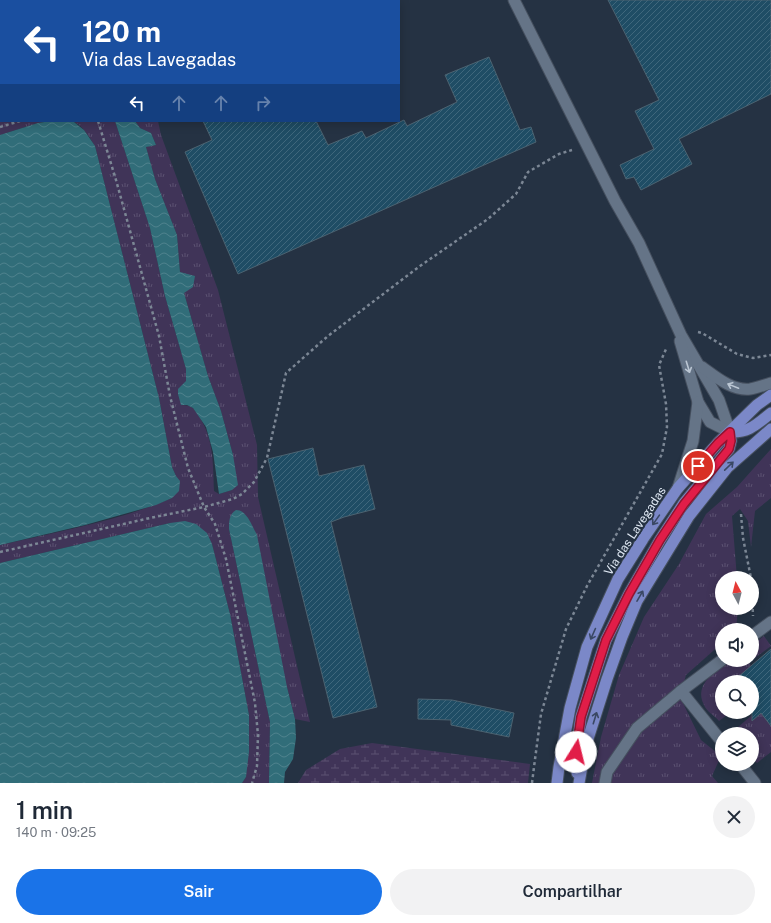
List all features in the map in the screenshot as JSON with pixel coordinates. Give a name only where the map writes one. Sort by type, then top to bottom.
[{"type":"main road","name":"Via das Lavegadas","points":[[557,783],[570,708],[587,647],[618,578],[678,488],[718,443],[757,405],[771,394]]},
{"type":"main road","points":[[578,783],[576,752],[581,717],[606,640],[629,594],[660,540],[684,504],[729,449],[731,441],[730,432],[743,432],[753,427],[771,413]]},
{"type":"main road","points":[[578,783],[586,746],[607,679],[637,601],[689,516],[726,468],[771,429]]},
{"type":"street","points":[[514,0],[615,201],[639,243],[680,336],[698,402],[710,422],[730,432]]},
{"type":"street","points":[[680,336],[720,400],[730,432]]},
{"type":"street","points":[[699,365],[726,383],[740,389],[751,389],[771,382]]},
{"type":"street","points":[[678,488],[693,440],[698,402]]},
{"type":"street","points":[[759,631],[771,622]]},
{"type":"street","points":[[605,783],[607,772],[637,728],[715,665]]},
{"type":"street","points":[[682,691],[715,733]]},
{"type":"street","points":[[746,771],[755,783]]},
{"type":"path","points":[[0,127],[17,122]]},
{"type":"path","points":[[98,122],[159,336],[170,396],[188,468],[204,507],[215,524],[226,559],[255,703],[258,735],[256,766],[252,783]]},
{"type":"path","points":[[0,552],[204,507],[233,499],[242,494],[254,482],[267,458],[286,373],[328,336],[420,266],[488,219],[516,194],[528,172],[559,154],[587,144]]},
{"type":"path","points":[[532,783],[541,714],[566,629],[587,586],[662,454],[667,419],[666,404],[659,365],[668,344],[680,336],[692,331],[702,333],[737,354],[753,358],[771,355]]},
{"type":"path","points":[[741,514],[743,538],[749,571]]},
{"type":"path","points":[[753,615],[753,619]]},
{"type":"green space","points":[[0,122],[44,122],[38,123],[0,135]]},
{"type":"green space","points":[[74,122],[115,122],[150,228],[165,296],[186,369],[186,381],[181,405],[194,409],[205,426],[212,453],[214,491],[219,494],[232,490],[233,455],[221,411],[208,376],[184,293],[180,272],[177,235],[155,179],[146,147],[156,145],[151,133],[140,128],[136,122],[158,122],[161,135],[218,290],[257,445],[258,497],[310,722],[295,719],[287,687],[229,529],[270,722],[269,783],[242,783],[246,777],[249,715],[230,614],[212,544],[170,523],[0,563],[0,545],[109,520],[172,498],[176,476],[172,467],[159,398],[95,146],[82,127]]},
{"type":"green space","points":[[771,449],[771,498],[755,511],[751,547],[748,521],[740,509],[732,516],[736,571],[715,571],[715,615],[737,615],[737,623],[715,623],[715,649],[686,675],[680,697],[701,740],[715,751],[715,769],[712,776],[718,783],[592,783],[601,737],[619,675],[644,617],[679,564],[706,514],[737,487]]},
{"type":"green space","points":[[764,636],[771,646],[759,655],[759,640]]},
{"type":"green space","points":[[722,667],[750,667],[741,675],[715,675],[715,717],[705,707],[701,697],[704,684],[714,673]]},
{"type":"green space","points":[[759,713],[761,713],[771,726],[771,752],[759,761],[759,727],[738,727],[747,719],[759,719]]},
{"type":"green space","points":[[372,743],[530,764],[528,783],[298,783],[306,770],[340,749]]},
{"type":"water","points":[[74,122],[84,130],[95,146],[159,398],[172,467],[180,481],[179,491],[172,498],[156,505],[85,525],[0,545],[0,135],[38,123]]},
{"type":"water","points":[[115,122],[136,122],[140,128],[151,133],[156,145],[146,147],[155,179],[177,235],[180,272],[195,276],[193,287],[184,293],[208,376],[221,411],[233,455],[238,485],[232,490],[219,494],[213,452],[206,427],[193,408],[187,405],[181,405],[178,394],[178,389],[186,381],[186,369],[165,296],[150,228]]},
{"type":"water","points":[[236,510],[240,511],[246,516],[257,535],[287,687],[295,719],[296,738],[293,759],[285,772],[284,783],[269,783],[270,722],[229,529],[229,521]]},
{"type":"water","points":[[185,521],[196,524],[207,533],[212,544],[230,614],[249,715],[249,752],[246,777],[242,783],[0,783],[0,563],[170,523]]},
{"type":"building","points":[[608,0],[771,0],[771,94],[679,139],[692,164],[641,190],[634,177],[626,179],[620,165],[654,149],[635,111],[659,100]]},
{"type":"building","points":[[489,57],[520,130],[531,127],[536,142],[238,274],[185,152],[212,140],[203,122],[316,122],[328,145],[362,131],[366,138],[404,120],[407,126],[457,102],[445,75]]},
{"type":"building","points":[[313,448],[319,476],[364,465],[375,509],[331,522],[377,707],[333,718],[268,459]]},
{"type":"building","points":[[771,649],[771,726],[761,713],[759,715],[759,675],[740,675],[750,667],[759,667],[759,659]]},
{"type":"building","points":[[418,699],[452,700],[514,713],[509,737],[451,725],[451,720],[418,719]]},
{"type":"route","points":[[576,752],[581,717],[606,640],[629,594],[660,540],[684,504],[729,449],[731,441],[730,432],[698,466]]}]
